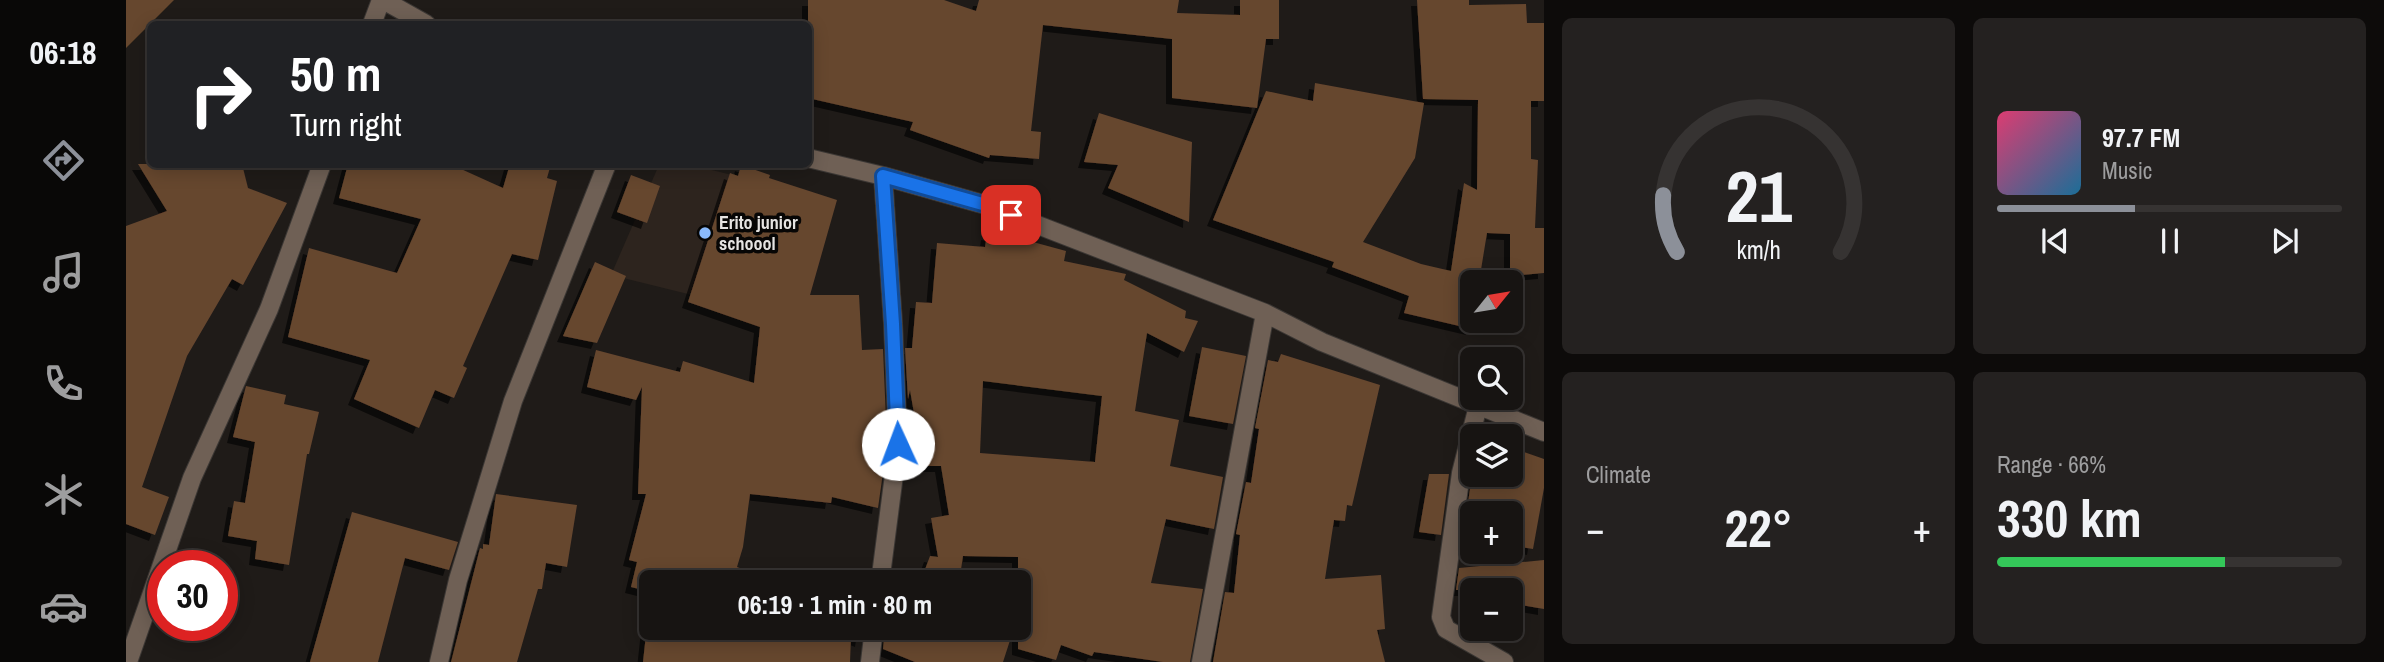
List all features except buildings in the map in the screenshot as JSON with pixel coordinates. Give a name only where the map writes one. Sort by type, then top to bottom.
[{"type":"street","points":[[373,21],[382,0],[420,21]]},
{"type":"street","points":[[812,159],[986,205],[1265,313],[1322,342],[1460,399]]},
{"type":"street","points":[[128,662],[192,478],[269,309],[321,168]]},
{"type":"street","points":[[439,662],[458,580],[513,401],[605,168]]},
{"type":"street","points":[[882,570],[898,444],[883,176]]},
{"type":"street","points":[[1201,662],[1265,313]]},
{"type":"street","points":[[1477,410],[1461,473],[1441,617],[1446,629],[1504,662]]},
{"type":"street","points":[[1488,410],[1544,432]]},
{"type":"street","points":[[870,662],[873,640]]},
{"type":"shaded area","name":"Erito junior schoool","points":[[658,168],[703,168],[794,190],[757,311],[611,275]]},
{"type":"place","name":"Erito junior schoool","points":[[705,233]]},
{"type":"route","points":[[898,444],[883,176],[986,205],[1011,215]]}]
